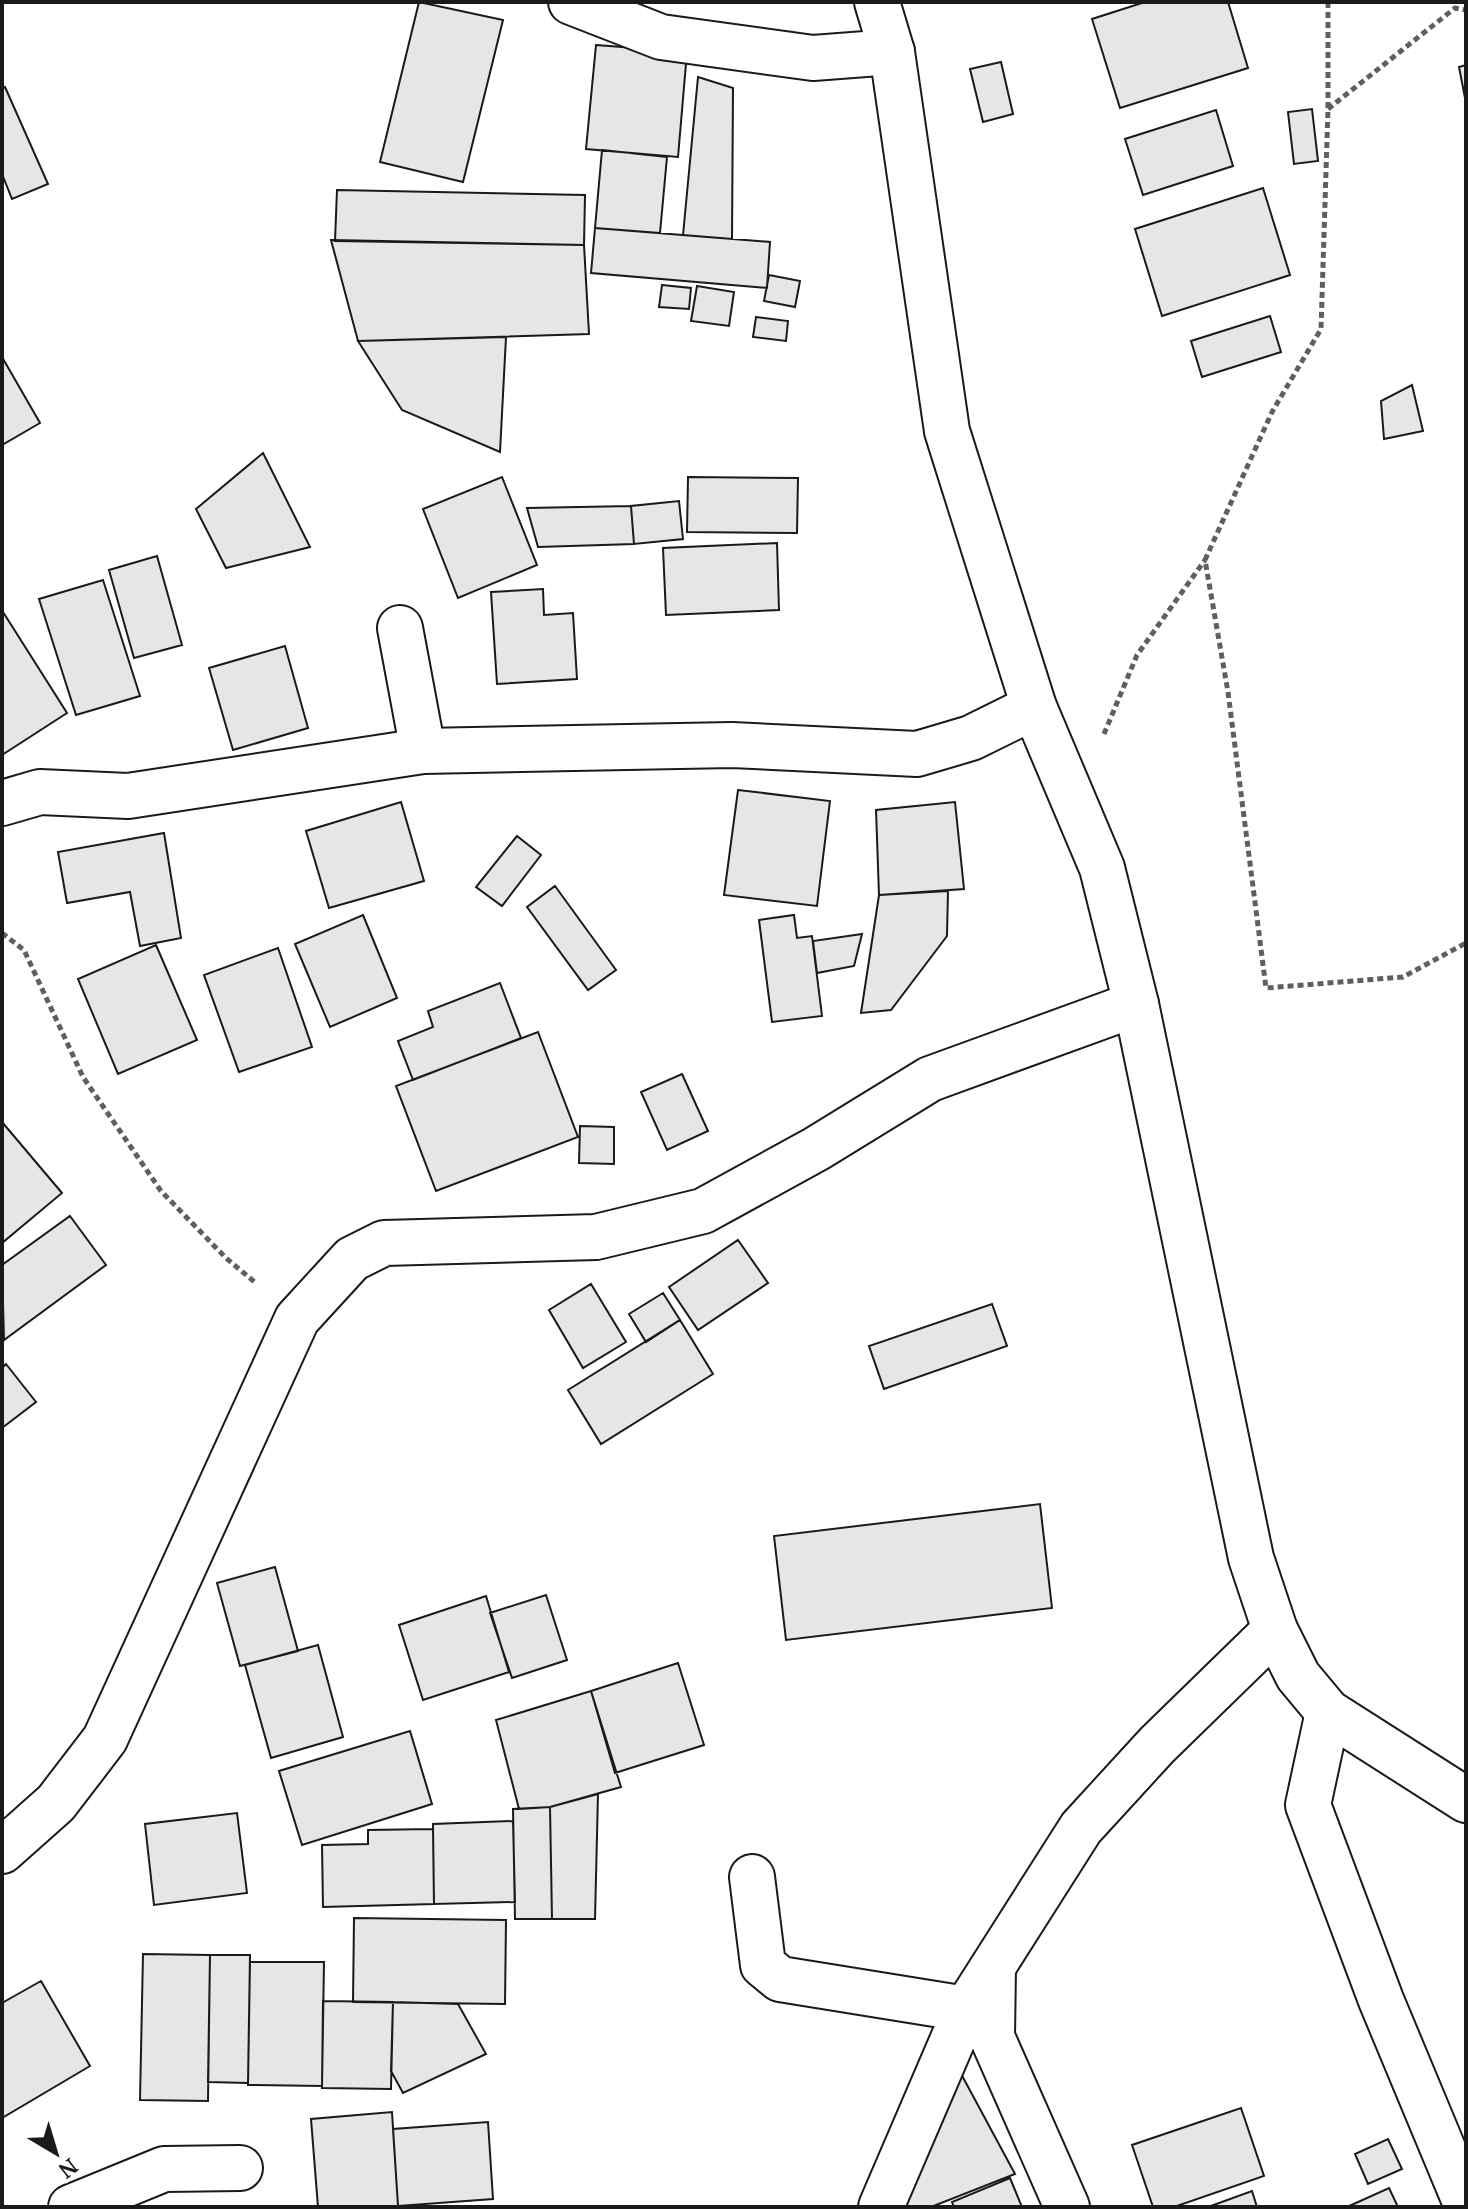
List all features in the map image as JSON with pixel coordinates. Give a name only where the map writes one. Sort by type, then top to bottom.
[{"type":"street","points":[[571,2],[661,37],[813,58],[892,52]]},
{"type":"street","points":[[877,2],[892,52],[947,431],[1034,707],[1102,868],[1136,1004],[1251,1558],[1275,1630],[1298,1676],[1328,1712],[1466,1800]]},
{"type":"street","points":[[400,628],[423,751]]},
{"type":"street","points":[[2,803],[40,792],[128,796],[423,751],[732,745],[917,754],[971,738],[1034,707]]},
{"type":"street","points":[[2,1851],[56,1803],[105,1739],[297,1319],[352,1259],[384,1243],[596,1237],[703,1211],[816,1149],[930,1079],[1136,1004]]},
{"type":"street","points":[[881,2207],[966,2009],[1081,1828],[1157,1745],[1275,1630]]},
{"type":"street","points":[[1328,1712],[1308,1805],[1381,2000],[1466,2204]]},
{"type":"street","points":[[752,1877],[763,1965],[780,1979],[966,2009]]},
{"type":"street","points":[[993,1965],[992,2037],[1067,2207]]},
{"type":"street","points":[[90,2203],[164,2169],[240,2168]]},
{"type":"path","points":[[1062,772],[1105,733],[1137,655],[1205,560],[1272,412],[1321,329],[1328,2]]},
{"type":"path","points":[[1328,109],[1455,8],[1466,10]]},
{"type":"path","points":[[1205,560],[1228,692],[1266,988],[1403,977],[1466,943]]},
{"type":"path","points":[[2,933],[24,950],[83,1077],[161,1191],[226,1258],[297,1319]]},
{"type":"building","points":[[419,2],[503,20],[463,182],[380,162]]},
{"type":"building","points":[[1145,2],[1228,2],[1248,68],[1120,108],[1092,19]]},
{"type":"building","points":[[596,45],[687,52],[678,157],[586,149]]},
{"type":"building","points":[[1001,62],[1013,114],[983,122],[970,69]]},
{"type":"building","points":[[1466,65],[1466,97],[1465,98],[1459,67]]},
{"type":"building","points":[[698,77],[733,88],[732,239],[683,235]]},
{"type":"building","points":[[5,87],[48,184],[12,199],[2,174],[2,88]]},
{"type":"building","points":[[1312,109],[1318,161],[1294,164],[1288,112]]},
{"type":"building","points":[[1216,110],[1233,166],[1143,195],[1125,139]]},
{"type":"building","points":[[602,150],[667,157],[660,233],[595,228]]},
{"type":"building","points":[[1263,188],[1290,275],[1162,316],[1135,229]]},
{"type":"building","points":[[337,190],[585,195],[584,245],[335,241]]},
{"type":"building","points":[[595,228],[770,242],[767,288],[591,273]]},
{"type":"building","points":[[331,240],[584,245],[589,334],[358,341]]},
{"type":"building","points":[[769,275],[800,281],[795,307],[764,301]]},
{"type":"building","points":[[662,285],[691,288],[689,309],[659,307]]},
{"type":"building","points":[[697,286],[734,292],[729,326],[691,321]]},
{"type":"building","points":[[1270,316],[1281,352],[1202,377],[1191,341]]},
{"type":"building","points":[[756,317],[788,321],[786,341],[753,337]]},
{"type":"building","points":[[506,337],[500,452],[402,410],[358,341]]},
{"type":"building","points":[[2,357],[40,423],[2,445]]},
{"type":"building","points":[[1412,385],[1423,431],[1384,439],[1381,401]]},
{"type":"building","points":[[263,453],[310,547],[226,568],[196,509]]},
{"type":"building","points":[[502,477],[537,565],[458,598],[423,509]]},
{"type":"building","points":[[688,477],[798,478],[797,533],[687,532]]},
{"type":"building","points":[[679,501],[683,539],[634,544],[631,506]]},
{"type":"building","points":[[631,506],[634,544],[538,547],[527,508]]},
{"type":"building","points":[[777,543],[779,610],[666,615],[663,548]]},
{"type":"building","points":[[157,556],[182,645],[134,658],[109,570]]},
{"type":"building","points":[[103,580],[140,696],[76,715],[39,599]]},
{"type":"building","points":[[543,589],[544,615],[573,613],[577,679],[497,684],[491,592]]},
{"type":"building","points":[[2,613],[67,713],[2,755]]},
{"type":"building","points":[[285,646],[308,728],[233,750],[209,668]]},
{"type":"building","points":[[738,790],[830,801],[817,906],[724,895]]},
{"type":"building","points":[[401,802],[424,881],[329,908],[306,831]]},
{"type":"building","points":[[955,802],[964,889],[879,895],[876,810]]},
{"type":"building","points":[[164,833],[181,938],[140,946],[130,892],[67,903],[58,852]]},
{"type":"building","points":[[517,836],[541,855],[502,906],[476,887]]},
{"type":"building","points":[[555,886],[616,970],[588,990],[527,907]]},
{"type":"building","points":[[948,891],[947,936],[891,1010],[861,1013],[879,895]]},
{"type":"building","points":[[363,915],[397,998],[330,1027],[295,944]]},
{"type":"building","points":[[794,915],[797,938],[812,936],[822,1016],[772,1022],[759,920]]},
{"type":"building","points":[[862,934],[854,966],[817,973],[813,941]]},
{"type":"building","points":[[156,945],[197,1040],[118,1074],[78,979]]},
{"type":"building","points":[[278,948],[312,1047],[239,1072],[204,975]]},
{"type":"building","points":[[500,983],[521,1038],[413,1080],[398,1041],[433,1027],[428,1011]]},
{"type":"building","points":[[538,1032],[578,1137],[436,1191],[396,1086]]},
{"type":"building","points":[[682,1074],[708,1131],[667,1150],[641,1092]]},
{"type":"building","points":[[2,1122],[62,1193],[2,1243]]},
{"type":"building","points":[[580,1126],[614,1127],[614,1164],[579,1163]]},
{"type":"building","points":[[70,1216],[106,1265],[4,1340],[2,1265]]},
{"type":"building","points":[[738,1240],[768,1283],[698,1330],[669,1287]]},
{"type":"building","points":[[591,1284],[626,1342],[583,1368],[549,1310]]},
{"type":"building","points":[[663,1293],[680,1320],[646,1342],[629,1314]]},
{"type":"building","points":[[992,1304],[1007,1346],[884,1389],[869,1346]]},
{"type":"building","points":[[680,1320],[713,1374],[601,1444],[568,1390]]},
{"type":"building","points":[[6,1364],[36,1402],[2,1428],[2,1368]]},
{"type":"building","points":[[1040,1504],[1052,1608],[786,1640],[774,1536]]},
{"type":"building","points":[[275,1567],[298,1651],[240,1666],[217,1583]]},
{"type":"building","points":[[546,1595],[567,1660],[512,1678],[490,1613]]},
{"type":"building","points":[[486,1596],[509,1672],[423,1700],[399,1625]]},
{"type":"building","points":[[318,1645],[343,1737],[271,1758],[245,1665]]},
{"type":"building","points":[[678,1663],[704,1745],[615,1773],[591,1691]]},
{"type":"building","points":[[591,1691],[621,1787],[550,1807],[519,1809],[496,1720]]},
{"type":"building","points":[[410,1731],[432,1804],[302,1845],[279,1771]]},
{"type":"building","points":[[598,1794],[595,1919],[552,1919],[550,1807]]},
{"type":"building","points":[[550,1807],[552,1919],[515,1919],[513,1809]]},
{"type":"building","points":[[237,1813],[247,1893],[154,1905],[145,1824]]},
{"type":"building","points":[[513,1821],[515,1902],[434,1904],[433,1824]]},
{"type":"building","points":[[433,1829],[434,1904],[323,1907],[322,1845],[368,1844],[368,1830]]},
{"type":"building","points":[[354,1918],[506,1920],[505,2004],[353,2002]]},
{"type":"building","points":[[143,1954],[210,1955],[208,2101],[140,2100]]},
{"type":"building","points":[[210,1955],[250,1955],[248,2083],[208,2082]]},
{"type":"building","points":[[250,1962],[324,1962],[322,2086],[248,2085]]},
{"type":"building","points":[[41,1981],[90,2066],[2,2118],[2,2003]]},
{"type":"building","points":[[323,2001],[393,2002],[391,2089],[322,2088]]},
{"type":"building","points":[[393,2002],[458,2004],[486,2054],[403,2093],[391,2071]]},
{"type":"building","points":[[959,2070],[1015,2174],[931,2207],[905,2207]]},
{"type":"building","points":[[1241,2108],[1264,2176],[1174,2207],[1153,2207],[1132,2145]]},
{"type":"building","points":[[392,2112],[398,2206],[318,2207],[311,2119]]},
{"type":"building","points":[[488,2122],[493,2199],[398,2206],[393,2129]]},
{"type":"building","points":[[1388,2139],[1402,2169],[1368,2184],[1355,2154]]},
{"type":"building","points":[[1010,2178],[1022,2207],[954,2207],[952,2202]]},
{"type":"building","points":[[1389,2188],[1398,2207],[1347,2207]]},
{"type":"building","points":[[1252,2191],[1257,2207],[1208,2207]]}]
